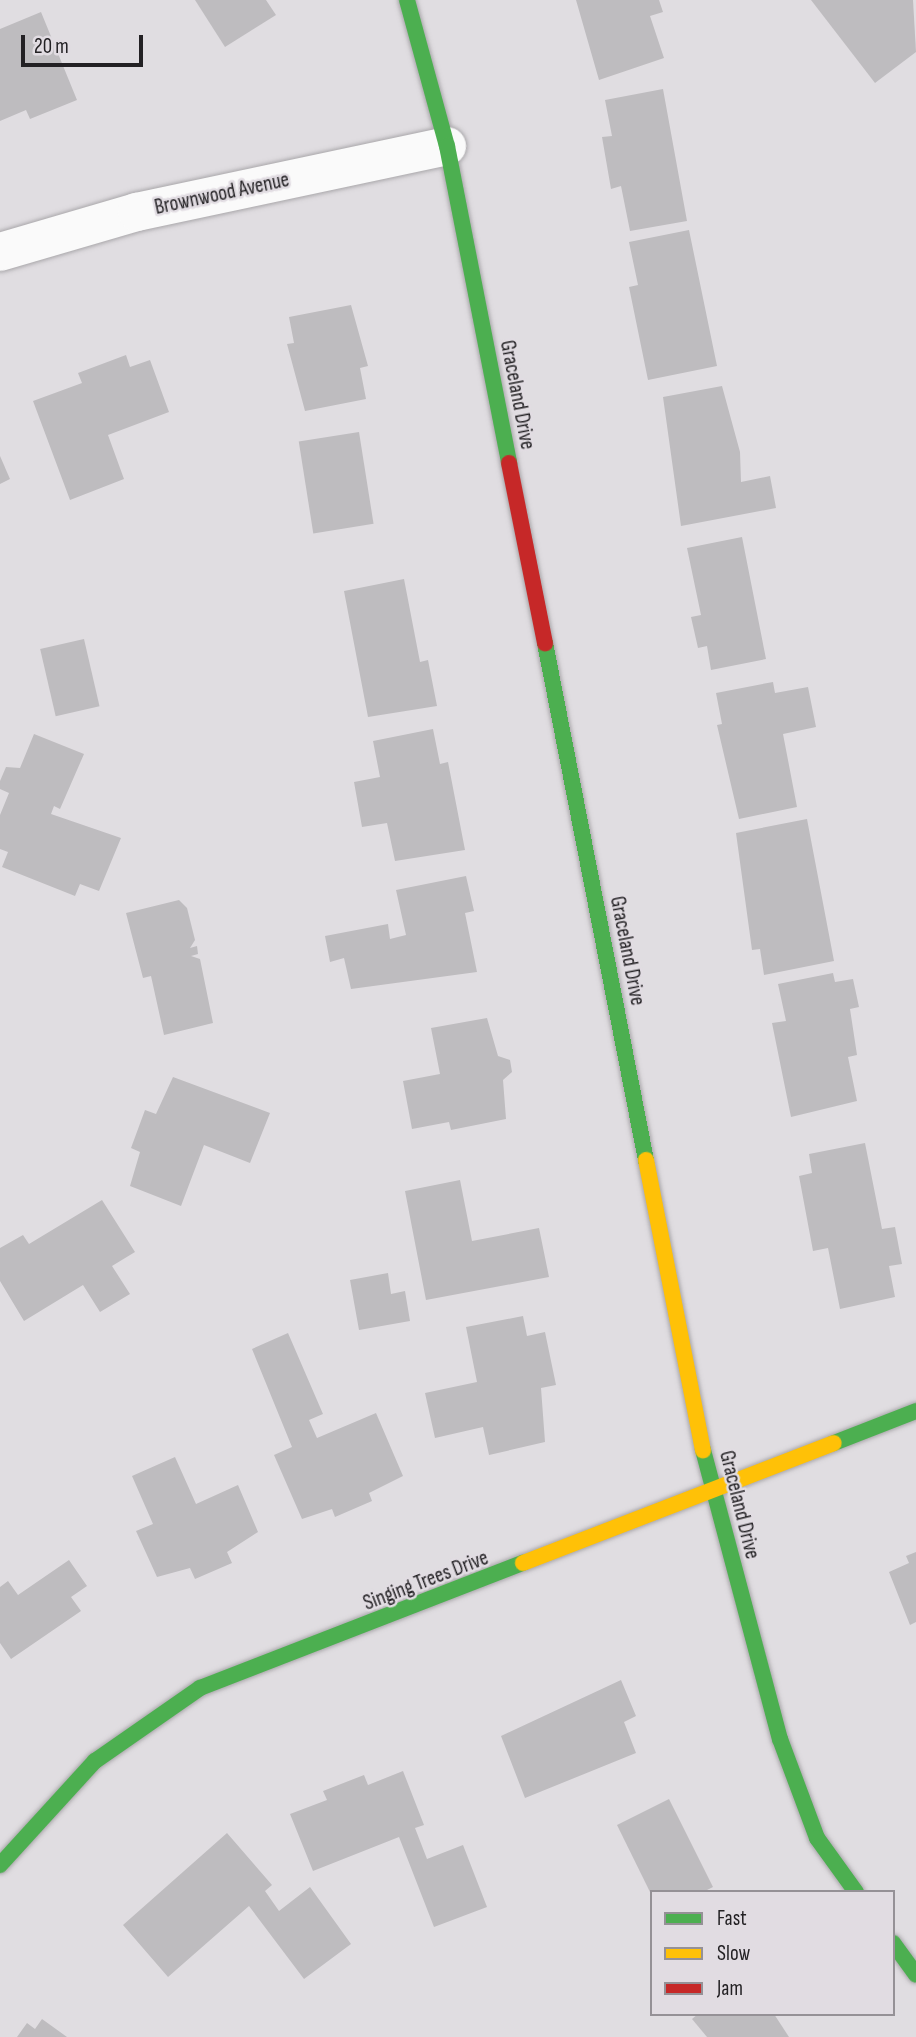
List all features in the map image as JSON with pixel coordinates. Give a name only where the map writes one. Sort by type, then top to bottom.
[{"type":"street","name":"Graceland Drive","points":[[407,0],[447,146],[712,1495],[780,1739],[817,1838],[855,1890]]},
{"type":"street","name":"Brownwood Avenue","points":[[0,252],[137,212],[447,146]]},
{"type":"street","name":"Singing Trees Drive","points":[[0,1865],[95,1761],[200,1688],[712,1495],[916,1411]]},
{"type":"street","points":[[895,1946],[916,1975]]},
{"type":"building","points":[[195,0],[266,0],[276,15],[225,47]]},
{"type":"building","points":[[576,0],[659,0],[663,12],[650,16],[664,58],[599,80]]},
{"type":"building","points":[[811,0],[913,0],[916,52],[875,83]]},
{"type":"building","points":[[41,12],[77,100],[30,119],[26,110],[0,121],[0,29]]},
{"type":"building","points":[[663,89],[687,221],[630,231],[621,186],[611,189],[602,137],[612,136],[605,100]]},
{"type":"building","points":[[689,230],[717,366],[648,380],[629,287],[638,285],[629,242]]},
{"type":"building","points":[[351,305],[368,366],[360,368],[366,399],[305,411],[287,344],[294,343],[289,317]]},
{"type":"building","points":[[126,355],[130,367],[150,360],[169,412],[108,435],[124,479],[70,500],[33,401],[82,383],[78,373]]},
{"type":"building","points":[[722,386],[740,452],[741,482],[770,476],[776,508],[681,526],[663,397]]},
{"type":"building","points":[[359,432],[374,524],[313,533],[299,442]]},
{"type":"building","points":[[0,456],[10,479],[0,484]]},
{"type":"building","points":[[742,537],[766,659],[711,670],[707,646],[698,648],[691,617],[701,615],[687,548]]},
{"type":"building","points":[[404,579],[420,662],[428,660],[437,706],[368,717],[344,591]]},
{"type":"building","points":[[84,639],[100,706],[56,716],[40,649]]},
{"type":"building","points":[[773,682],[775,693],[808,687],[816,727],[783,734],[797,807],[739,819],[717,725],[722,724],[716,693]]},
{"type":"building","points":[[433,729],[440,764],[448,762],[465,850],[395,861],[387,823],[362,827],[354,782],[380,777],[373,741]]},
{"type":"building","points":[[34,734],[84,754],[60,809],[54,806],[51,814],[121,838],[99,891],[80,884],[75,896],[2,867],[8,852],[0,849],[0,815],[9,793],[0,789],[0,781],[6,767],[20,768]]},
{"type":"building","points":[[807,819],[834,961],[764,975],[760,949],[752,950],[736,833]]},
{"type":"building","points":[[466,876],[474,911],[465,913],[477,972],[351,989],[344,958],[330,962],[325,936],[388,924],[390,939],[406,935],[396,890]]},
{"type":"building","points":[[179,900],[187,908],[195,940],[190,948],[197,946],[198,954],[191,956],[200,959],[213,1023],[164,1035],[151,976],[143,978],[126,913]]},
{"type":"building","points":[[833,973],[835,982],[853,979],[859,1007],[850,1009],[857,1055],[848,1057],[857,1101],[791,1117],[772,1023],[786,1021],[778,984]]},
{"type":"building","points":[[487,1018],[498,1056],[510,1060],[512,1072],[503,1080],[506,1119],[451,1130],[449,1122],[412,1129],[403,1081],[440,1074],[431,1028]]},
{"type":"building","points":[[173,1077],[270,1113],[250,1163],[204,1145],[181,1206],[130,1186],[140,1152],[131,1148],[145,1110],[156,1114]]},
{"type":"building","points":[[865,1143],[882,1229],[895,1227],[902,1264],[889,1266],[895,1297],[840,1309],[828,1248],[813,1251],[799,1176],[812,1173],[809,1154]]},
{"type":"building","points":[[460,1180],[472,1241],[539,1228],[549,1277],[426,1300],[405,1191]]},
{"type":"building","points":[[102,1200],[135,1252],[112,1266],[130,1294],[100,1312],[83,1285],[24,1321],[0,1281],[0,1248],[23,1235],[29,1244]]},
{"type":"building","points":[[388,1273],[391,1294],[405,1291],[410,1321],[359,1330],[350,1280]]},
{"type":"building","points":[[523,1316],[527,1336],[545,1332],[556,1385],[541,1388],[545,1442],[489,1455],[483,1427],[435,1438],[425,1393],[477,1382],[466,1327]]},
{"type":"building","points":[[288,1333],[323,1414],[309,1420],[317,1438],[376,1413],[403,1476],[369,1493],[372,1501],[335,1517],[332,1509],[302,1519],[274,1455],[292,1447],[252,1349]]},
{"type":"building","points":[[175,1457],[196,1504],[238,1485],[258,1532],[227,1552],[232,1563],[195,1579],[190,1568],[157,1577],[136,1531],[153,1524],[132,1476]]},
{"type":"building","points":[[916,1552],[916,1622],[910,1625],[889,1572],[909,1563],[906,1556]]},
{"type":"building","points":[[69,1560],[87,1586],[71,1597],[81,1611],[11,1659],[0,1643],[0,1587],[8,1581],[18,1595]]},
{"type":"building","points":[[621,1680],[636,1716],[624,1722],[636,1753],[525,1798],[501,1736]]},
{"type":"building","points":[[403,1771],[424,1825],[415,1828],[427,1859],[463,1845],[487,1907],[434,1927],[399,1837],[313,1871],[290,1814],[327,1800],[323,1791],[364,1775],[368,1785]]},
{"type":"building","points":[[669,1799],[713,1887],[707,1890],[650,1892],[617,1825]]},
{"type":"building","points":[[227,1833],[272,1885],[265,1891],[279,1911],[310,1887],[351,1944],[304,1979],[249,1906],[168,1977],[123,1925]]},
{"type":"building","points":[[696,2016],[775,2016],[789,2037],[707,2037],[692,2019]]},
{"type":"building","points":[[42,2019],[67,2037],[17,2037],[27,2023],[35,2029]]},
{"type":"traffic: fast","points":[[407,0],[447,146],[509,463]]},
{"type":"traffic: fast","points":[[545,643],[646,1160]]},
{"type":"traffic: fast","points":[[834,1443],[916,1411]]},
{"type":"traffic: fast","points":[[703,1450],[780,1739],[817,1838],[855,1890]]},
{"type":"traffic: fast","points":[[0,1865],[95,1761],[200,1688],[523,1563]]},
{"type":"traffic: fast","points":[[895,1946],[916,1975]]},
{"type":"traffic: slow","points":[[646,1160],[703,1450]]},
{"type":"traffic: slow","points":[[523,1563],[834,1443]]},
{"type":"traffic: jam","points":[[509,463],[545,643]]}]
